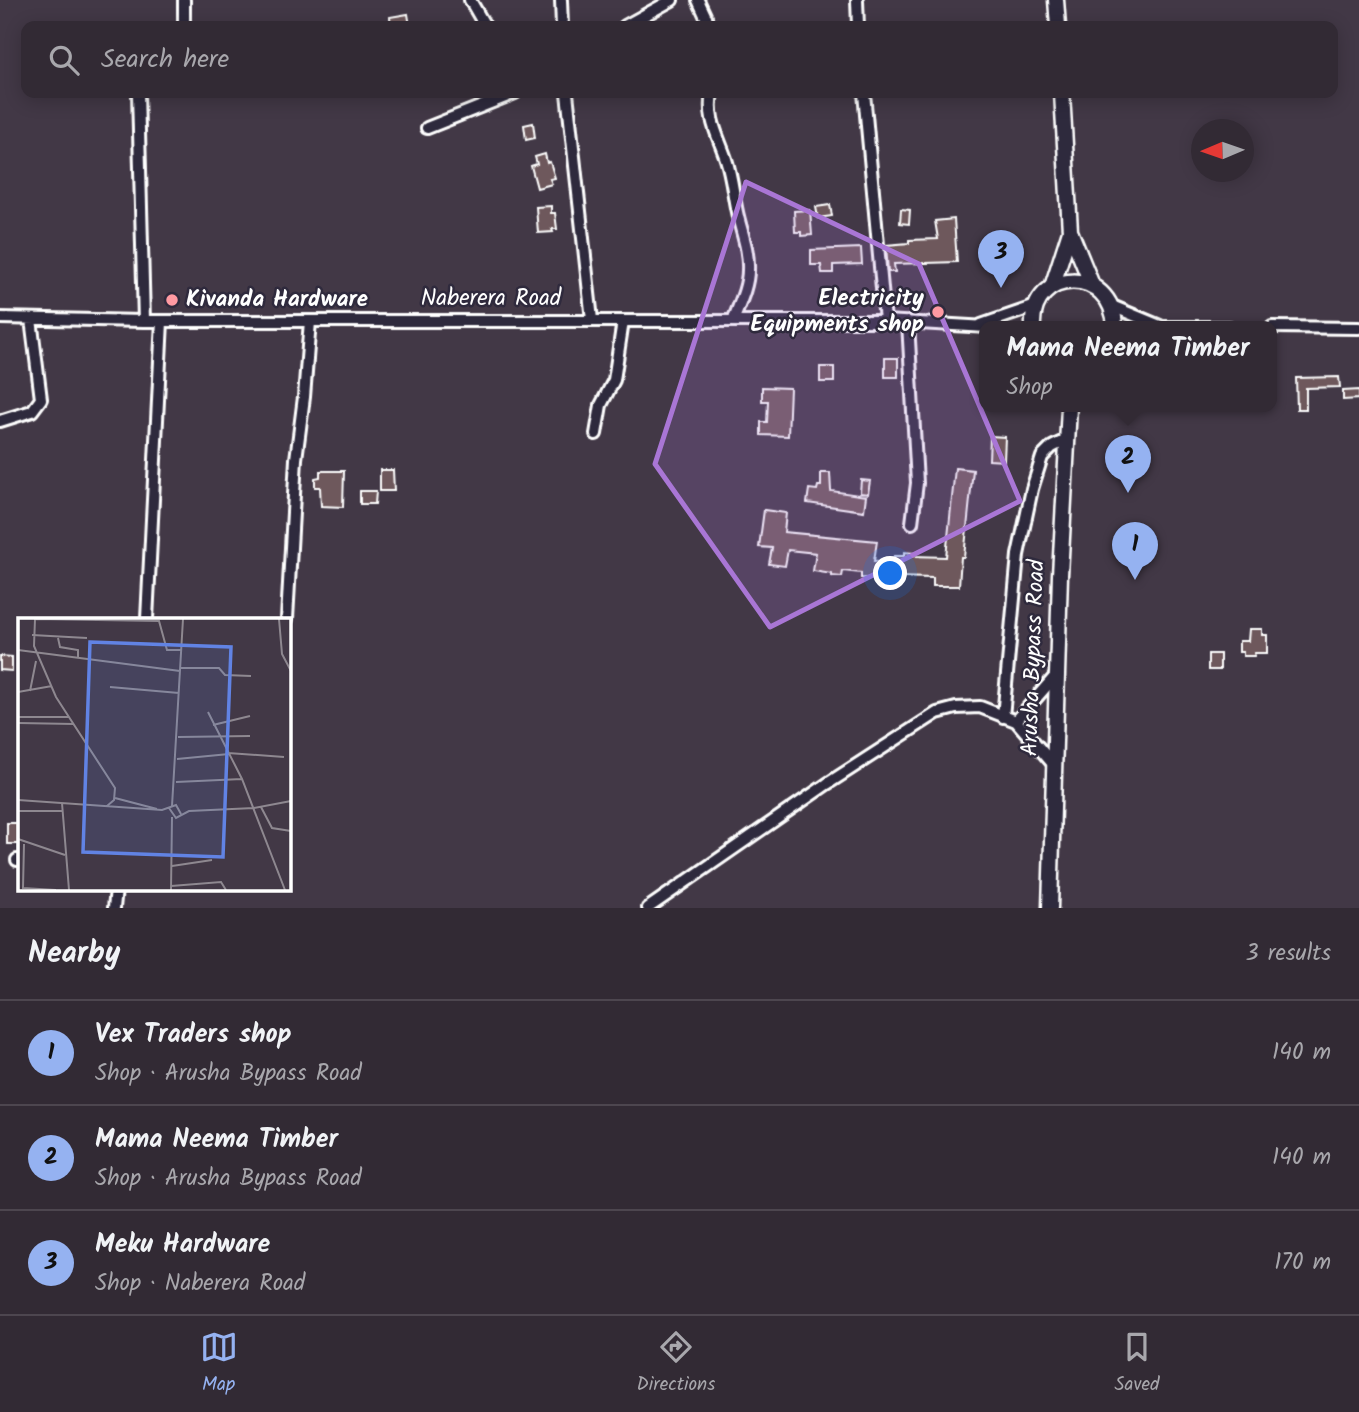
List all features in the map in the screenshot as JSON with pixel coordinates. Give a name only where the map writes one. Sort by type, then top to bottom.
[{"type":"main road","points":[[1056,0],[1058,21]]},
{"type":"main road","points":[[1062,98],[1070,231],[1092,285]]},
{"type":"main road","points":[[1052,287],[1070,231]]},
{"type":"main road","points":[[1034,321],[1036,306],[1052,287],[1079,281],[1092,285],[1104,294],[1112,306],[1114,321]]},
{"type":"main road","name":"Arusha Bypass Road","points":[[1050,908],[1053,764],[1069,412]]},
{"type":"street","points":[[184,0],[184,21]]},
{"type":"street","points":[[470,0],[482,21]]},
{"type":"street","points":[[561,0],[562,21]]},
{"type":"street","points":[[634,21],[672,0]]},
{"type":"street","points":[[698,0],[707,21]]},
{"type":"street","points":[[857,0],[858,21]]},
{"type":"street","points":[[138,98],[144,321]]},
{"type":"street","points":[[427,128],[501,98]]},
{"type":"street","points":[[568,98],[592,320]]},
{"type":"street","points":[[711,98],[711,121],[732,177],[737,212],[745,239],[748,269],[747,282],[733,321]]},
{"type":"street","points":[[864,98],[885,321]]},
{"type":"street","name":"Naberera Road","points":[[997,321],[1036,306]]},
{"type":"street","points":[[1112,306],[1147,321]]},
{"type":"street","name":"Naberera Road","points":[[0,318],[144,321],[885,321],[979,326]]},
{"type":"street","points":[[0,421],[32,411],[41,399],[31,319]]},
{"type":"street","points":[[147,618],[162,321]]},
{"type":"street","points":[[287,618],[293,492],[310,321]]},
{"type":"street","points":[[596,434],[601,405],[614,380],[623,321]]},
{"type":"street","points":[[908,322],[917,483],[912,523]]},
{"type":"street","points":[[1277,327],[1359,328]]},
{"type":"street","points":[[1003,716],[1017,555],[1032,489],[1042,457],[1052,447],[1066,440]]},
{"type":"street","points":[[1016,721],[1059,671]]},
{"type":"street","points":[[648,908],[937,713],[967,706],[980,707],[1016,721],[1053,764]]},
{"type":"street","points":[[114,908],[116,890]]},
{"type":"highlighted area","points":[[746,182],[919,264],[1020,501],[770,627],[655,464]]},
{"type":"building","points":[[408,14],[409,21],[390,21],[390,17]]},
{"type":"building","points":[[533,123],[535,138],[526,140],[524,125]]},
{"type":"building","points":[[545,154],[555,178],[550,179],[552,184],[537,188],[531,166],[537,164],[535,157]]},
{"type":"building","points":[[830,205],[832,216],[818,218],[816,207]]},
{"type":"building","points":[[551,206],[551,213],[555,213],[557,229],[552,229],[553,232],[538,233],[536,207]]},
{"type":"building","points":[[901,209],[910,210],[909,224],[900,223]]},
{"type":"building","points":[[810,210],[812,235],[801,236],[801,232],[795,232],[794,211]]},
{"type":"building","points":[[954,219],[957,262],[894,264],[895,272],[888,272],[886,245],[909,243],[909,240],[938,239],[935,221]]},
{"type":"building","points":[[861,248],[862,264],[833,265],[833,273],[822,273],[821,265],[811,265],[811,250]]},
{"type":"building","points":[[885,358],[898,358],[898,377],[885,377]]},
{"type":"building","points":[[820,367],[834,367],[834,382],[820,382]]},
{"type":"building","points":[[1339,377],[1340,387],[1306,388],[1306,409],[1297,409],[1296,378]]},
{"type":"building","points":[[762,387],[790,388],[788,436],[761,435],[761,422],[767,422],[768,401],[762,401]]},
{"type":"building","points":[[1359,390],[1359,399],[1343,400],[1343,391]]},
{"type":"building","points":[[990,436],[1005,437],[1004,461],[989,460]]},
{"type":"building","points":[[955,468],[973,470],[959,586],[933,586],[933,578],[890,577],[890,581],[878,581],[861,578],[861,573],[843,571],[842,577],[832,576],[813,571],[816,553],[788,550],[785,566],[769,564],[772,548],[759,547],[764,510],[786,513],[784,532],[877,541],[874,561],[894,560],[894,556],[904,556],[904,552],[913,553],[913,556],[946,557]]},
{"type":"building","points":[[380,470],[393,470],[394,491],[380,491]]},
{"type":"building","points":[[320,471],[344,471],[343,507],[321,506],[320,487],[315,487],[315,478],[320,477]]},
{"type":"building","points":[[821,473],[830,473],[831,491],[866,496],[864,511],[807,503],[809,489],[817,490],[818,486],[821,486]]},
{"type":"building","points":[[861,480],[870,481],[868,494],[860,493]]},
{"type":"building","points":[[360,491],[376,491],[375,504],[360,504]]},
{"type":"building","points":[[1249,629],[1262,629],[1262,635],[1267,635],[1267,653],[1243,656],[1243,652],[1239,652],[1239,641],[1248,641]]},
{"type":"building","points":[[1208,654],[1220,654],[1220,670],[1208,670]]},
{"type":"building","points":[[0,656],[12,657],[12,671],[0,670]]},
{"type":"building","points":[[7,823],[18,823],[18,844],[7,844]]},
{"type":"place","name":"Meku Hardware","points":[[1001,288]]},
{"type":"place","name":"Kivanda Hardware","points":[[172,300]]},
{"type":"place","name":"Electricity Equipments shop","points":[[938,312]]},
{"type":"place","name":"Mama Neema Timber","points":[[1128,493]]},
{"type":"place","name":"Vex Traders shop","points":[[1135,580]]}]
